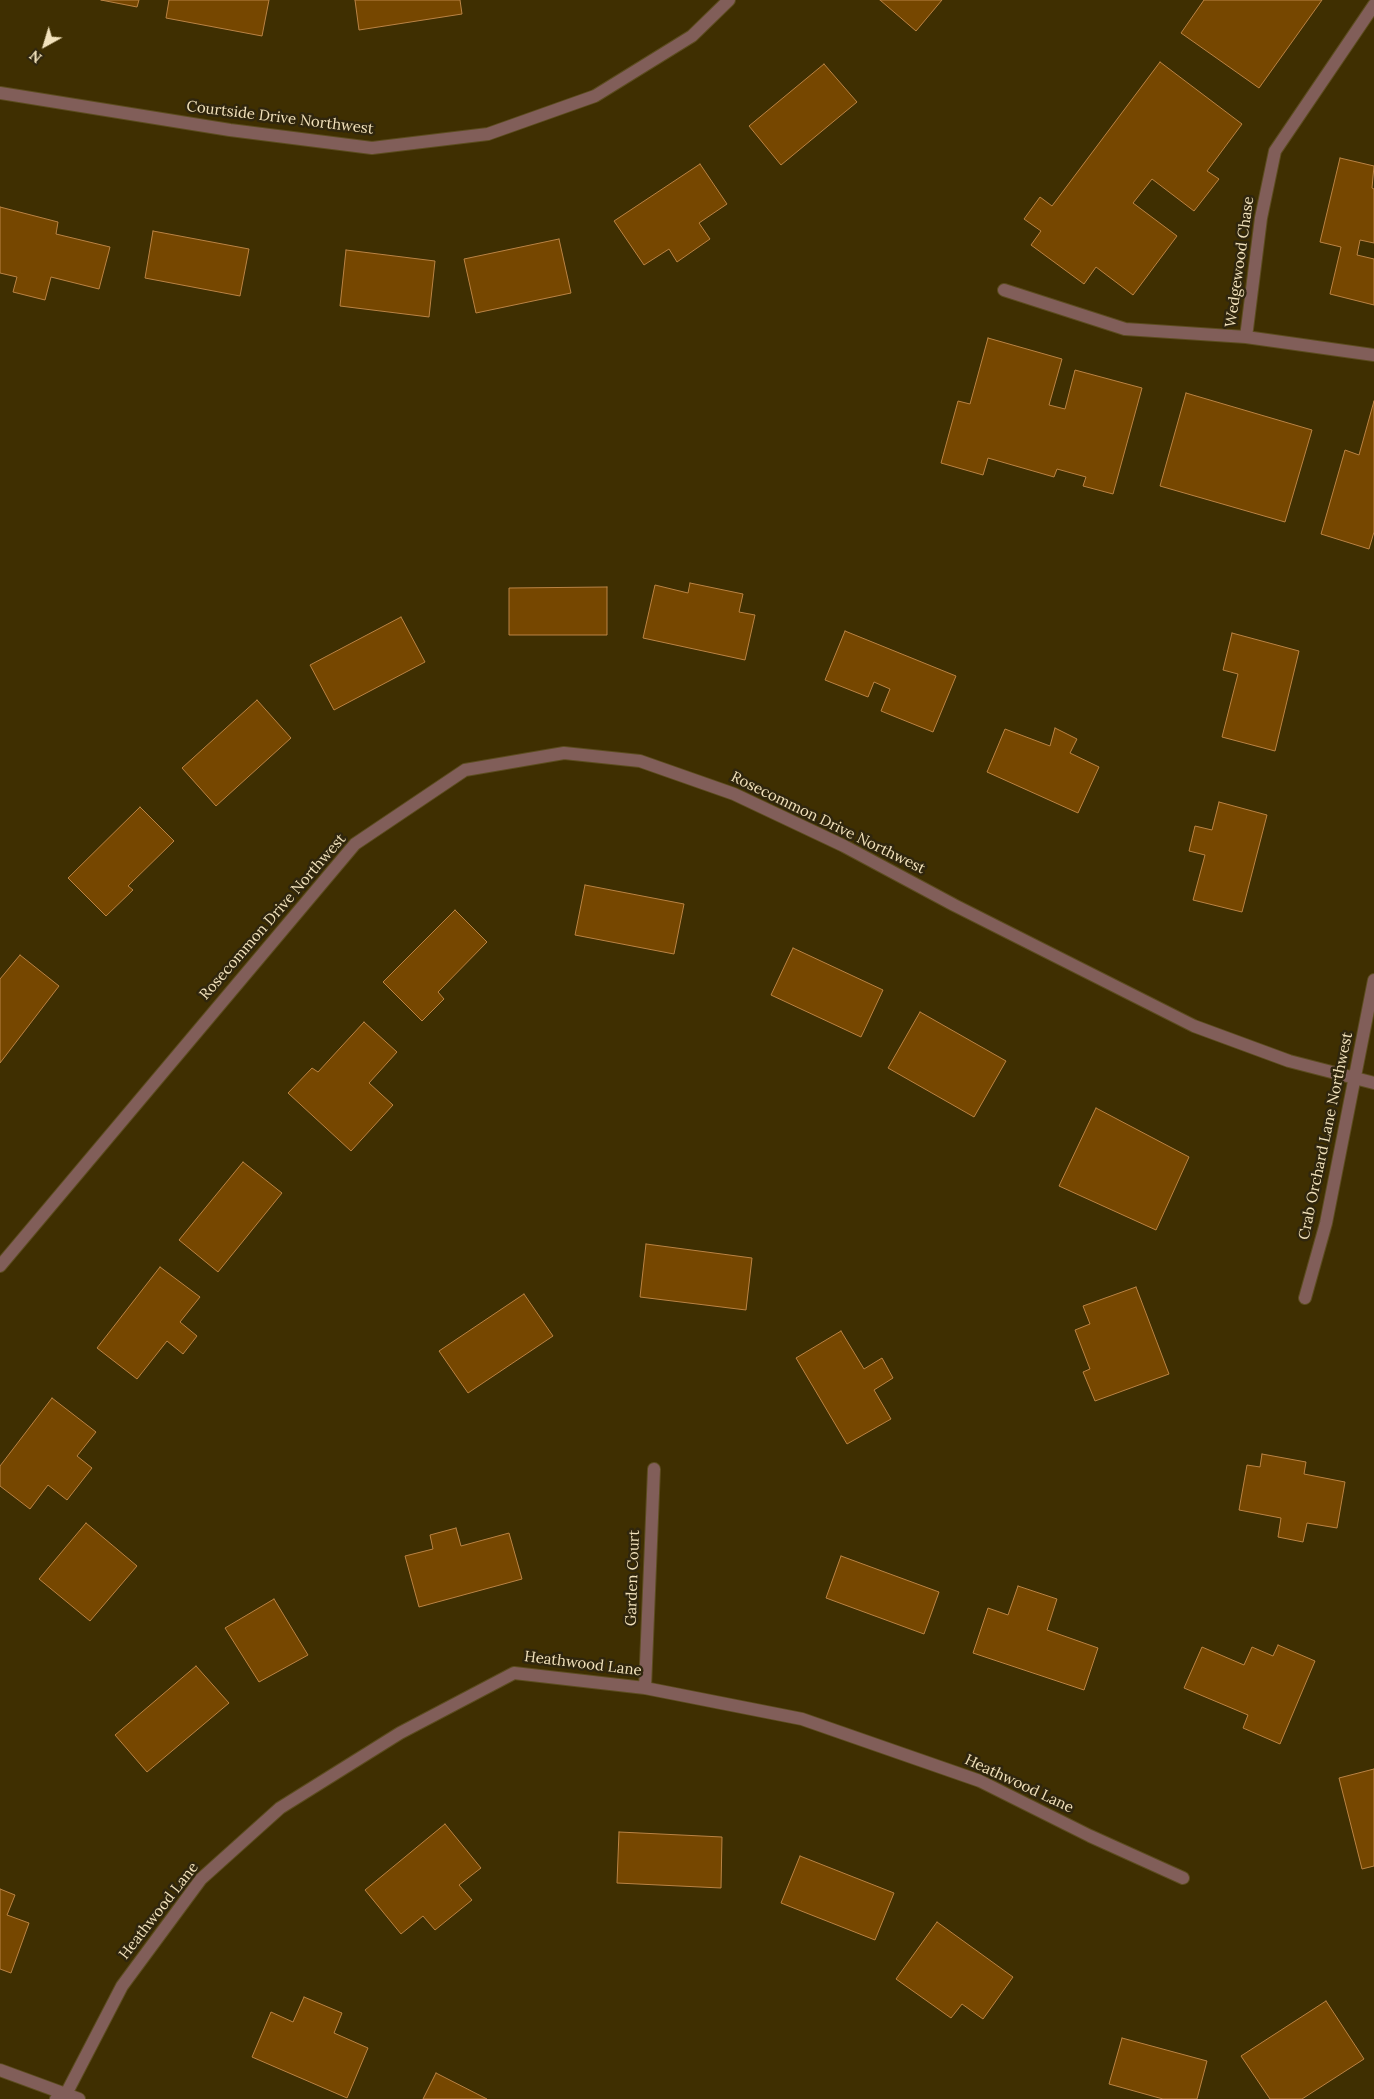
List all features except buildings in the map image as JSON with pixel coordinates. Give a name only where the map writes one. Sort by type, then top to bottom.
[{"type":"street","name":"Courtside Drive Northwest","points":[[0,93],[230,130],[372,148],[488,134],[595,96],[692,36],[729,0]]},
{"type":"street","name":"Wedgewood Chase","points":[[1004,290],[1124,329],[1246,337],[1261,218],[1275,151],[1374,5]]},
{"type":"street","points":[[1246,337],[1374,355]]},
{"type":"street","name":"Rosecommon Drive Northwest","points":[[0,1266],[355,844],[465,770],[564,753],[640,761],[734,794],[844,846],[1194,1026],[1288,1061],[1356,1077],[1374,1084]]},
{"type":"street","name":"Crab Orchard Lane Northwest","points":[[1305,1298],[1326,1223],[1374,980]]},
{"type":"street","name":"Garden Court","points":[[645,1688],[654,1469]]},
{"type":"street","name":"Heathwood Lane","points":[[64,2097],[122,1986],[201,1879],[280,1808],[400,1733],[514,1673],[645,1688],[802,1719],[980,1781],[1090,1836],[1182,1878]]},
{"type":"street","points":[[0,2070],[64,2097],[79,2099]]}]
